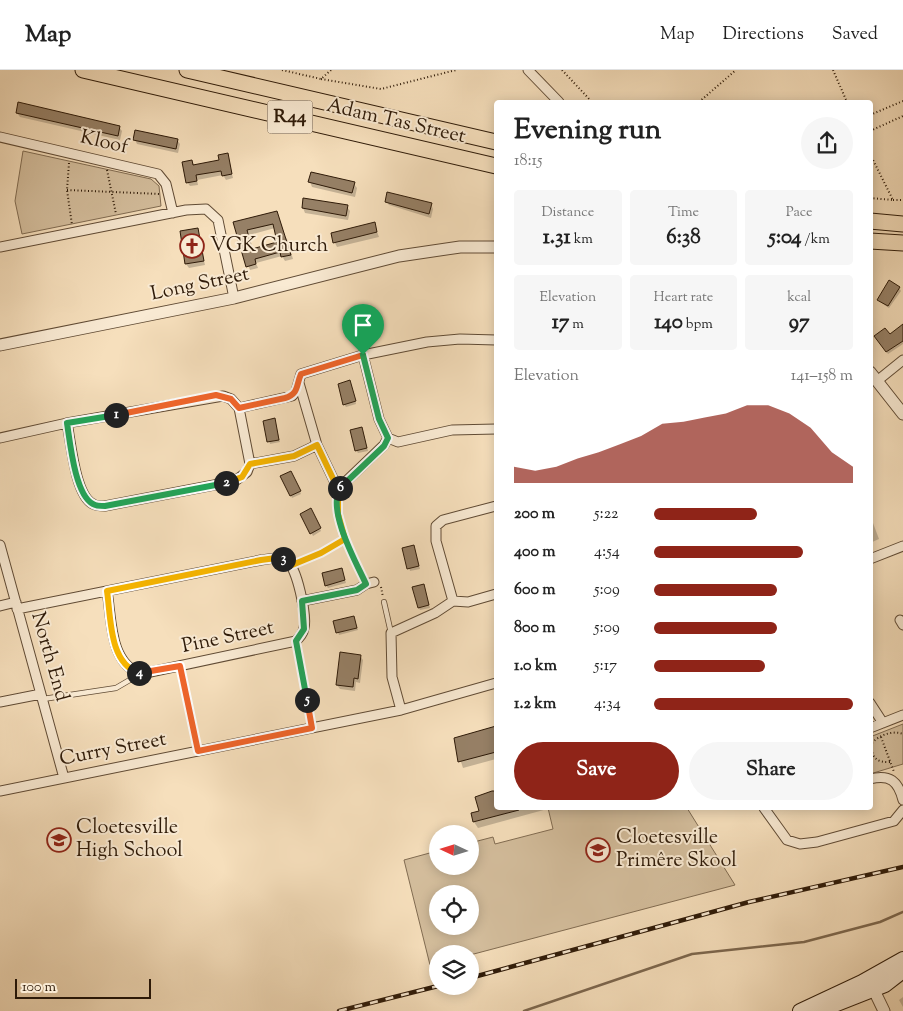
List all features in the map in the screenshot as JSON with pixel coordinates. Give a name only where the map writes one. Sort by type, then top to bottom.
[{"type":"main road","name":"Adam Tas Street","points":[[82,70],[494,166]]},
{"type":"main road","name":"Adam Tas Street","points":[[187,70],[494,142]]},
{"type":"main road","points":[[873,221],[903,224]]},
{"type":"main road","points":[[873,241],[903,243]]},
{"type":"main road","points":[[819,1011],[868,986],[903,959]]},
{"type":"main road","points":[[800,1011],[868,986],[885,985],[903,971]]},
{"type":"street","points":[[528,70],[557,100]]},
{"type":"street","name":"Kloof","points":[[0,137],[158,174],[166,184],[173,213]]},
{"type":"street","points":[[0,248],[173,213],[206,209],[218,220],[234,298]]},
{"type":"street","name":"Long Street","points":[[0,345],[234,298],[399,256],[460,247],[494,247]]},
{"type":"street","points":[[239,408],[292,396],[299,383],[301,374],[363,355],[427,342],[460,339],[494,340]]},
{"type":"street","points":[[363,355],[379,419],[388,438],[398,442],[452,430],[494,429]]},
{"type":"street","points":[[903,360],[873,377],[903,414]]},
{"type":"street","points":[[299,383],[317,445],[338,489],[384,446],[388,438]]},
{"type":"street","points":[[0,438],[67,423],[216,395],[231,399],[239,408],[250,464],[247,472],[235,481],[105,506],[94,505],[87,500],[80,486],[67,423]]},
{"type":"street","points":[[250,464],[294,456],[317,445]]},
{"type":"street","points":[[453,601],[436,541],[436,526],[443,520],[494,507]]},
{"type":"street","name":"North End","points":[[0,545],[64,778]]},
{"type":"street","points":[[873,558],[903,546]]},
{"type":"street","points":[[0,606],[16,606],[107,591],[276,558],[286,560],[292,565]]},
{"type":"street","name":"Pine Street","points":[[141,674],[296,641],[304,629],[302,601],[292,565]]},
{"type":"street","points":[[302,601],[357,590],[373,584]]},
{"type":"street","points":[[107,591],[119,654],[129,669],[141,674]]},
{"type":"street","points":[[402,710],[392,670],[391,633],[435,614],[453,601],[468,602],[494,596]]},
{"type":"street","name":"Curry Street","points":[[0,791],[402,710],[494,685]]},
{"type":"street","points":[[0,702],[42,697]]},
{"type":"street","points":[[873,714],[877,728],[903,715]]},
{"type":"street","points":[[873,779],[893,779],[899,785],[903,800]]},
{"type":"street","points":[[765,810],[787,840],[806,844],[894,821],[903,810]]},
{"type":"street","points":[[868,986],[876,1011]]},
{"type":"street","points":[[868,986],[884,1011]]},
{"type":"lane","points":[[384,602],[391,633]]},
{"type":"lane","points":[[296,641],[312,728]]},
{"type":"lane","points":[[180,666],[198,751]]},
{"type":"lane","points":[[42,697],[116,688],[141,674]]},
{"type":"path","points":[[282,70],[381,89],[456,70]]},
{"type":"path","points":[[321,79],[331,70]]},
{"type":"path","points":[[562,70],[590,100]]},
{"type":"path","points":[[701,100],[736,70]]},
{"type":"path","points":[[833,70],[846,100]]},
{"type":"path","points":[[873,114],[903,101]]},
{"type":"path","points":[[873,130],[903,116]]},
{"type":"path","points":[[71,153],[67,190],[73,232]]},
{"type":"path","points":[[873,160],[893,200]]},
{"type":"path","points":[[107,162],[106,172],[120,224]]},
{"type":"path","points":[[67,190],[169,193]]},
{"type":"path","points":[[873,198],[903,200]]},
{"type":"path","points":[[338,489],[338,514],[345,539],[384,602]]},
{"type":"path","points":[[292,565],[321,553],[345,539]]},
{"type":"path","points":[[877,728],[895,775]]},
{"type":"path","points":[[873,742],[881,736],[894,732],[903,734]]},
{"type":"path","points":[[873,755],[880,762],[890,762]]},
{"type":"shaded area","points":[[23,151],[151,179],[159,186],[161,206],[22,234],[15,201]]},
{"type":"shaded area","points":[[903,724],[903,764],[873,773],[873,736]]},
{"type":"shaded area","points":[[548,810],[688,810],[735,885],[479,953],[479,945],[429,945],[429,961],[404,860],[429,853],[429,875],[479,875],[479,841],[493,837],[495,844],[553,829]]},
{"type":"building","points":[[18,102],[120,126],[118,136],[16,113]]},
{"type":"building","points":[[135,130],[178,139],[176,149],[133,140]]},
{"type":"building","points":[[228,153],[232,174],[222,176],[221,171],[196,175],[197,181],[186,183],[182,162],[192,160],[193,165],[219,160],[218,155]]},
{"type":"building","points":[[311,172],[355,182],[352,193],[308,182]]},
{"type":"building","points":[[387,192],[432,203],[429,214],[385,202]]},
{"type":"building","points":[[303,198],[348,205],[346,216],[302,208]]},
{"type":"building","points":[[277,211],[291,255],[281,257],[280,252],[255,259],[256,264],[246,267],[233,222]],"holes":[[[273,224],[277,242],[252,249],[247,230]]]},
{"type":"building","points":[[375,222],[377,232],[333,243],[331,233]]},
{"type":"building","name":"VGK Church","points":[[198,228],[204,261],[185,264],[180,231]]},
{"type":"building","points":[[889,280],[900,287],[888,306],[877,300]]},
{"type":"building","points":[[903,324],[903,341],[886,352],[874,336],[885,328],[890,334]]},
{"type":"building","points":[[350,380],[356,401],[343,405],[338,384]]},
{"type":"building","points":[[275,418],[279,440],[267,442],[263,421]]},
{"type":"building","points":[[362,427],[367,448],[355,451],[350,430]]},
{"type":"building","points":[[291,471],[301,491],[290,496],[280,476]]},
{"type":"building","points":[[311,508],[321,528],[310,534],[300,514]]},
{"type":"building","points":[[414,545],[419,566],[407,569],[402,548]]},
{"type":"building","points":[[342,568],[345,580],[325,586],[322,573]]},
{"type":"building","points":[[424,584],[429,605],[418,608],[412,587]]},
{"type":"building","points":[[354,616],[357,628],[336,633],[333,621]]},
{"type":"building","points":[[340,652],[361,655],[358,679],[354,678],[353,687],[336,685]]},
{"type":"building","points":[[494,727],[494,753],[458,762],[454,738]]},
{"type":"building","points":[[494,791],[494,810],[519,810],[473,822],[471,813],[479,811],[475,797]]},
{"type":"waterway","points":[[524,1011],[692,954],[804,942],[880,922],[903,912]]},
{"type":"railway","points":[[479,976],[749,902],[903,867]]},
{"type":"railway","points":[[339,1011],[429,988]]},
{"type":"place","name":"VGK Church","points":[[192,246]]},
{"type":"place","name":"Cloetesville High School","points":[[59,840]]},
{"type":"place","name":"Cloetesville Primêre Skool","points":[[598,850]]},
{"type":"route","points":[[363,355],[301,374],[296,391],[292,396],[285,398],[247,404],[239,408],[231,399],[216,395],[67,423],[80,486],[87,500],[94,505],[105,506],[235,481],[247,472],[250,464],[259,464],[294,456],[317,445],[338,489],[338,514],[345,539],[321,553],[292,565],[286,560],[276,558],[261,560],[107,591],[114,637],[119,654],[129,669],[141,674],[180,666],[198,751],[312,728],[296,641],[304,629],[305,621],[302,601],[357,590],[366,584],[345,539],[341,526],[338,514],[337,502],[338,489],[384,446],[388,438],[379,419],[363,355]]}]
